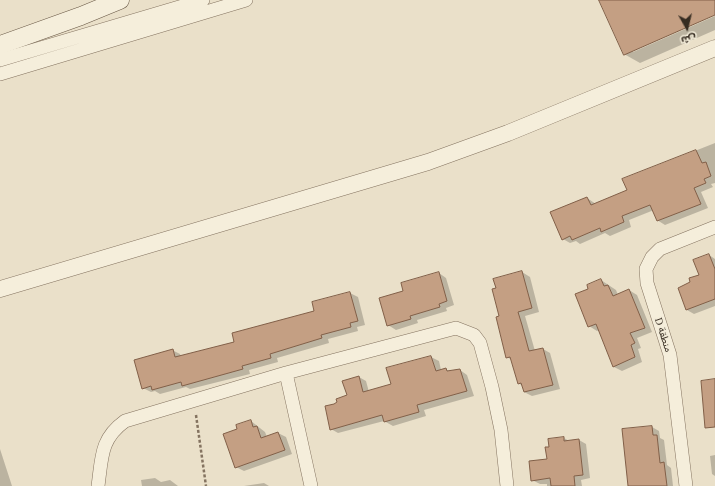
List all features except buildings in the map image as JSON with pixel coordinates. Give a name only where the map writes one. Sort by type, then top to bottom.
[{"type":"main road","points":[[0,45],[81,16],[120,0]]},
{"type":"street","points":[[0,60],[203,0]]},
{"type":"street","points":[[0,74],[246,0]]},
{"type":"street","points":[[0,289],[428,162],[508,133],[715,48]]},
{"type":"street","name":"D منطقة","points":[[686,486],[670,354],[647,283],[646,269],[652,257],[660,249],[715,227]]},
{"type":"street","points":[[98,486],[103,450],[107,438],[115,428],[126,421],[286,374],[447,329],[456,328],[465,330],[474,335],[480,343],[492,387],[501,430],[507,486]]},
{"type":"street","points":[[286,374],[311,486]]},
{"type":"path","points":[[194,400],[206,486]]}]
